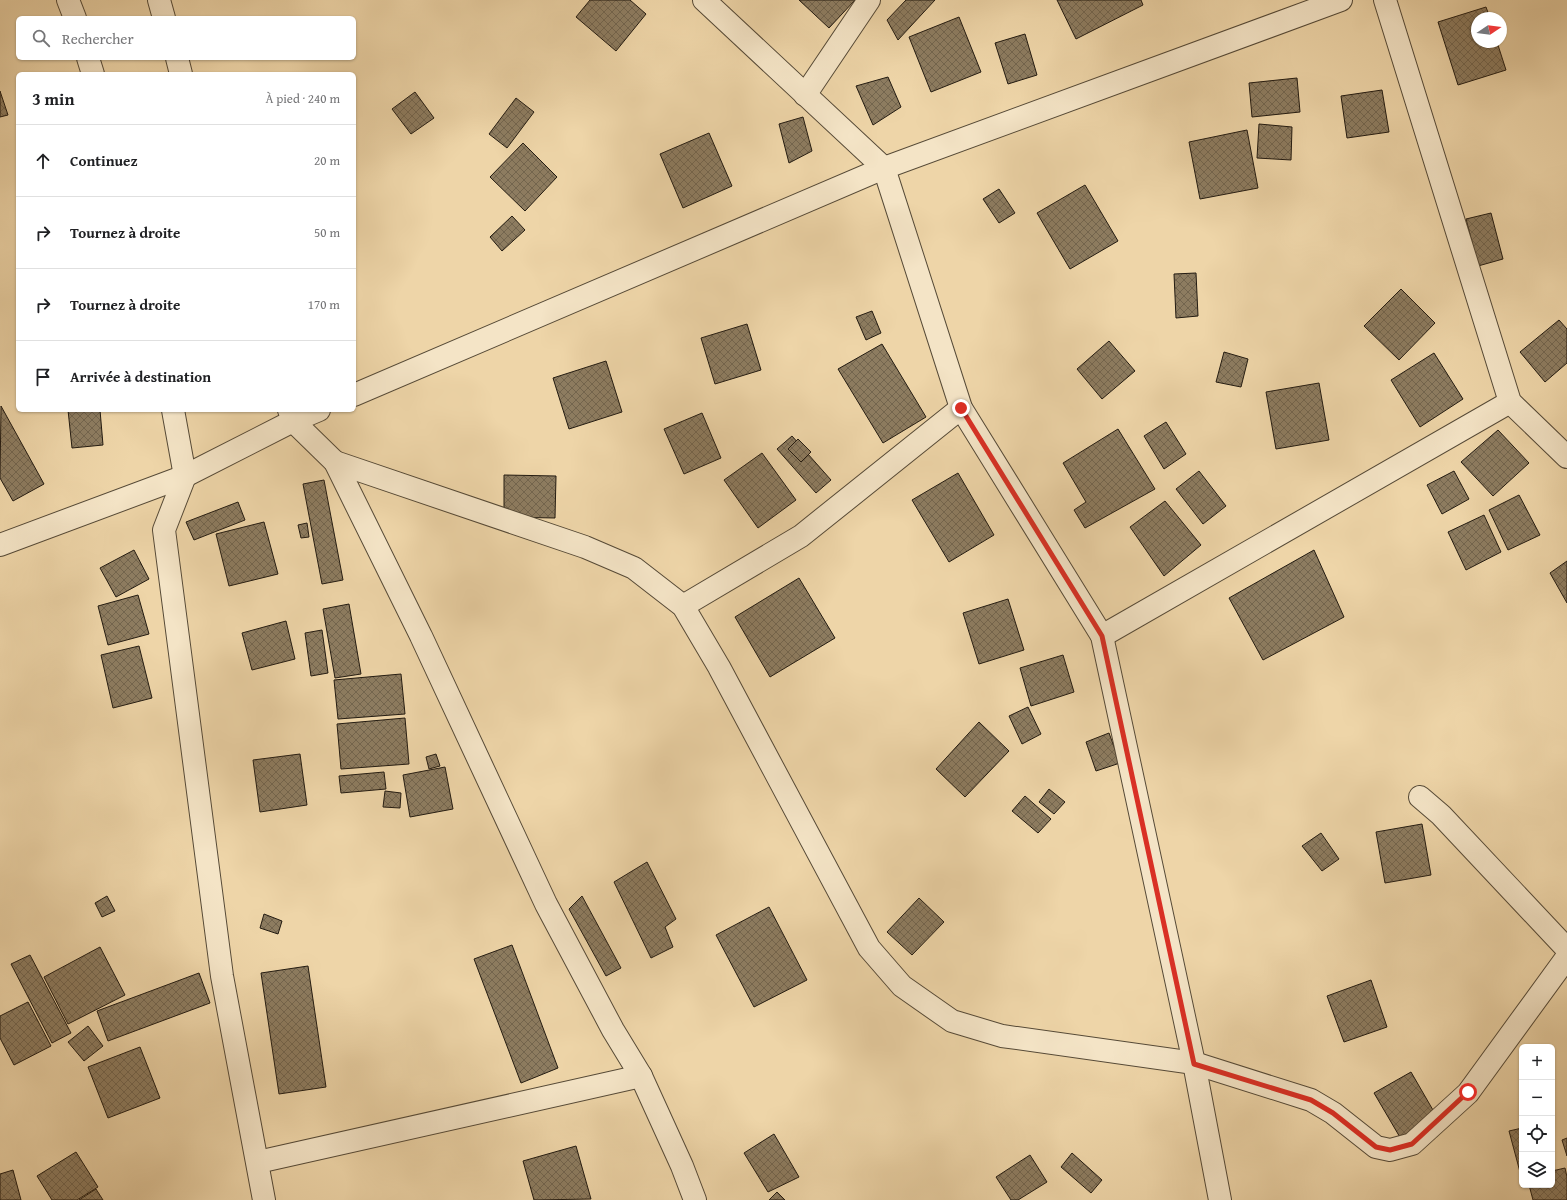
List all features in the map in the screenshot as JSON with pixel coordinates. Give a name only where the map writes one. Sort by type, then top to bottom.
[{"type":"street","points":[[68,0],[74,16]]},
{"type":"street","points":[[159,0],[163,16]]},
{"type":"street","points":[[704,0],[884,168],[961,408],[1102,636],[1194,1064],[1220,1200]]},
{"type":"street","points":[[805,95],[869,0]]},
{"type":"street","points":[[356,394],[884,168],[1341,0]]},
{"type":"street","points":[[1385,0],[1510,402],[1567,457]]},
{"type":"street","points":[[89,60],[92,72]]},
{"type":"street","points":[[177,60],[180,72]]},
{"type":"street","points":[[1102,636],[1510,402]]},
{"type":"street","points":[[683,606],[801,536],[961,408]]},
{"type":"street","points":[[174,412],[185,476],[164,530],[222,976],[264,1200]]},
{"type":"street","points":[[0,545],[185,476],[291,416],[310,412]]},
{"type":"street","points":[[291,416],[335,462],[420,636],[546,904],[614,1030],[641,1076],[682,1166],[695,1200]]},
{"type":"street","points":[[335,462],[585,547],[634,568],[683,606],[719,667],[869,948],[902,986],[952,1021],[1002,1036],[1194,1064],[1311,1100],[1333,1113],[1376,1147],[1390,1150],[1412,1144],[1468,1092],[1567,957]]},
{"type":"street","points":[[1420,797],[1441,815],[1567,949]]},
{"type":"street","points":[[258,1162],[641,1076]]},
{"type":"building","points":[[590,0],[630,0],[646,14],[616,51],[576,17]]},
{"type":"building","points":[[799,0],[855,0],[829,28]]},
{"type":"building","points":[[906,0],[935,0],[898,40],[887,20]]},
{"type":"building","points":[[1057,0],[1141,0],[1143,5],[1076,39]]},
{"type":"building","points":[[1486,7],[1488,12],[1471,12],[1471,48],[1499,48],[1506,70],[1458,85],[1438,22]]},
{"type":"building","points":[[959,17],[981,72],[931,92],[909,37]]},
{"type":"building","points":[[1025,34],[1037,75],[1008,84],[995,43]]},
{"type":"building","points":[[888,77],[901,107],[873,125],[856,86]]},
{"type":"building","points":[[1297,78],[1300,112],[1252,117],[1249,83]]},
{"type":"building","points":[[1382,90],[1389,132],[1347,138],[1341,96]]},
{"type":"building","points":[[0,91],[8,115],[0,117]]},
{"type":"building","points":[[415,92],[434,118],[411,134],[392,109]]},
{"type":"building","points":[[516,98],[534,112],[507,148],[489,134]]},
{"type":"building","points":[[803,117],[812,151],[789,163],[779,124]]},
{"type":"building","points":[[1259,124],[1292,127],[1291,160],[1257,158]]},
{"type":"building","points":[[1247,130],[1258,188],[1200,199],[1189,142]]},
{"type":"building","points":[[709,133],[732,186],[683,208],[660,154]]},
{"type":"building","points":[[523,143],[557,177],[525,211],[490,177]]},
{"type":"building","points":[[1085,185],[1118,241],[1070,269],[1037,213]]},
{"type":"building","points":[[999,189],[1015,213],[999,223],[983,199]]},
{"type":"building","points":[[1491,213],[1503,259],[1478,266],[1466,219]]},
{"type":"building","points":[[512,216],[525,230],[502,251],[490,237]]},
{"type":"building","points":[[1196,273],[1198,316],[1176,318],[1174,274]]},
{"type":"building","points":[[1401,289],[1435,323],[1399,360],[1364,326]]},
{"type":"building","points":[[872,311],[881,333],[866,340],[856,317]]},
{"type":"building","points":[[1559,320],[1567,329],[1567,363],[1545,382],[1520,352]]},
{"type":"building","points":[[747,324],[761,370],[715,384],[701,338]]},
{"type":"building","points":[[1109,341],[1135,371],[1102,399],[1077,369]]},
{"type":"building","points":[[882,344],[926,417],[883,443],[838,369]]},
{"type":"building","points":[[1224,352],[1248,359],[1241,387],[1216,382]]},
{"type":"building","points":[[1434,353],[1463,399],[1420,427],[1391,380]]},
{"type":"building","points":[[606,361],[622,412],[569,429],[553,378]]},
{"type":"building","points":[[1319,383],[1329,440],[1276,449],[1266,392]]},
{"type":"building","points":[[1,406],[44,484],[13,501],[0,478]]},
{"type":"building","points":[[68,412],[100,412],[103,445],[72,448]]},
{"type":"building","points":[[702,413],[721,458],[684,474],[664,429]]},
{"type":"building","points":[[1166,422],[1186,454],[1164,469],[1144,436]]},
{"type":"building","points":[[1118,429],[1155,489],[1085,528],[1074,510],[1086,502],[1063,463]]},
{"type":"building","points":[[1498,430],[1529,463],[1493,496],[1461,462]]},
{"type":"building","points":[[792,436],[831,480],[816,493],[777,449]]},
{"type":"building","points":[[798,439],[811,452],[801,462],[788,449]]},
{"type":"building","points":[[762,453],[796,500],[758,528],[724,480]]},
{"type":"building","points":[[1199,471],[1226,506],[1203,524],[1176,489]]},
{"type":"building","points":[[1454,471],[1469,499],[1442,514],[1427,485]]},
{"type":"building","points":[[958,473],[994,535],[949,562],[912,500]]},
{"type":"building","points":[[504,475],[556,476],[555,518],[504,517]]},
{"type":"building","points":[[324,480],[343,580],[322,584],[303,484]]},
{"type":"building","points":[[1519,495],[1540,535],[1508,550],[1489,510]]},
{"type":"building","points":[[1165,501],[1201,545],[1164,576],[1130,527]]},
{"type":"building","points":[[238,502],[245,520],[194,540],[186,522]]},
{"type":"building","points":[[1484,515],[1501,552],[1466,570],[1448,532]]},
{"type":"building","points":[[264,522],[278,574],[229,586],[216,534]]},
{"type":"building","points":[[307,523],[309,537],[301,538],[298,525]]},
{"type":"building","points":[[134,550],[149,579],[116,597],[100,568]]},
{"type":"building","points":[[1314,550],[1344,617],[1263,660],[1229,598]]},
{"type":"building","points":[[1567,561],[1567,603],[1550,573]]},
{"type":"building","points":[[799,578],[835,638],[770,677],[735,617]]},
{"type":"building","points":[[138,595],[149,634],[108,645],[98,606]]},
{"type":"building","points":[[1008,599],[1024,650],[979,664],[963,613]]},
{"type":"building","points":[[349,604],[361,674],[335,678],[323,609]]},
{"type":"building","points":[[286,621],[295,659],[252,670],[242,633]]},
{"type":"building","points":[[322,630],[328,673],[311,676],[305,633]]},
{"type":"building","points":[[139,646],[152,698],[113,708],[101,655]]},
{"type":"building","points":[[1063,655],[1074,692],[1031,706],[1020,668]]},
{"type":"building","points":[[401,674],[405,714],[338,719],[334,680]]},
{"type":"building","points":[[1028,707],[1041,734],[1022,744],[1009,716]]},
{"type":"building","points":[[405,718],[409,764],[341,769],[337,724]]},
{"type":"building","points":[[979,722],[1009,751],[965,797],[936,769]]},
{"type":"building","points":[[1109,733],[1120,763],[1096,771],[1086,742]]},
{"type":"building","points":[[300,754],[307,805],[260,812],[253,760]]},
{"type":"building","points":[[436,754],[440,766],[429,769],[426,757]]},
{"type":"building","points":[[445,767],[453,809],[410,817],[403,775]]},
{"type":"building","points":[[384,772],[386,789],[341,793],[339,776]]},
{"type":"building","points":[[1049,789],[1065,802],[1054,814],[1039,802]]},
{"type":"building","points":[[385,791],[401,793],[400,808],[383,807]]},
{"type":"building","points":[[1025,796],[1051,819],[1038,833],[1012,811]]},
{"type":"building","points":[[1422,824],[1431,875],[1385,883],[1376,832]]},
{"type":"building","points":[[1321,833],[1339,859],[1322,871],[1302,846]]},
{"type":"building","points":[[647,862],[676,919],[665,927],[673,947],[651,958],[614,882]]},
{"type":"building","points":[[107,896],[115,911],[102,917],[95,903]]},
{"type":"building","points":[[582,896],[621,968],[606,976],[569,909]]},
{"type":"building","points":[[919,898],[944,922],[912,955],[887,932]]},
{"type":"building","points":[[769,907],[807,980],[754,1007],[716,935]]},
{"type":"building","points":[[264,914],[282,921],[278,934],[260,928]]},
{"type":"building","points":[[512,945],[558,1068],[521,1083],[474,959]]},
{"type":"building","points":[[100,947],[125,995],[68,1024],[44,977]]},
{"type":"building","points":[[30,955],[71,1033],[52,1043],[11,964]]},
{"type":"building","points":[[308,966],[326,1087],[279,1094],[261,973]]},
{"type":"building","points":[[199,973],[210,1003],[108,1041],[97,1011]]},
{"type":"building","points":[[1371,980],[1387,1027],[1344,1042],[1327,996]]},
{"type":"building","points":[[28,1002],[51,1046],[14,1065],[0,1038],[0,1016]]},
{"type":"building","points":[[88,1026],[103,1046],[84,1061],[68,1042]]},
{"type":"building","points":[[140,1047],[160,1098],[108,1118],[88,1067]]},
{"type":"building","points":[[1411,1072],[1437,1117],[1401,1139],[1374,1093]]},
{"type":"building","points":[[1519,1129],[1519,1168],[1509,1131]]},
{"type":"building","points":[[774,1134],[799,1177],[768,1192],[744,1153]]},
{"type":"building","points":[[1567,1138],[1567,1156],[1562,1140]]},
{"type":"building","points":[[576,1146],[591,1199],[534,1200],[523,1161]]},
{"type":"building","points":[[76,1152],[98,1187],[77,1200],[52,1200],[37,1176]]},
{"type":"building","points":[[1072,1153],[1102,1180],[1091,1193],[1061,1167]]},
{"type":"building","points":[[1030,1155],[1047,1182],[1018,1200],[1011,1200],[996,1177]]},
{"type":"building","points":[[1565,1168],[1567,1177],[1567,1200],[1533,1200],[1530,1188],[1555,1188],[1555,1170]]},
{"type":"building","points":[[13,1170],[21,1200],[0,1200],[0,1174]]},
{"type":"building","points":[[96,1189],[103,1200],[79,1200]]},
{"type":"building","points":[[777,1192],[785,1200],[769,1200]]},
{"type":"route","points":[[961,408],[1102,636],[1194,1064],[1311,1100],[1333,1113],[1376,1147],[1390,1150],[1412,1144],[1468,1092]]}]
